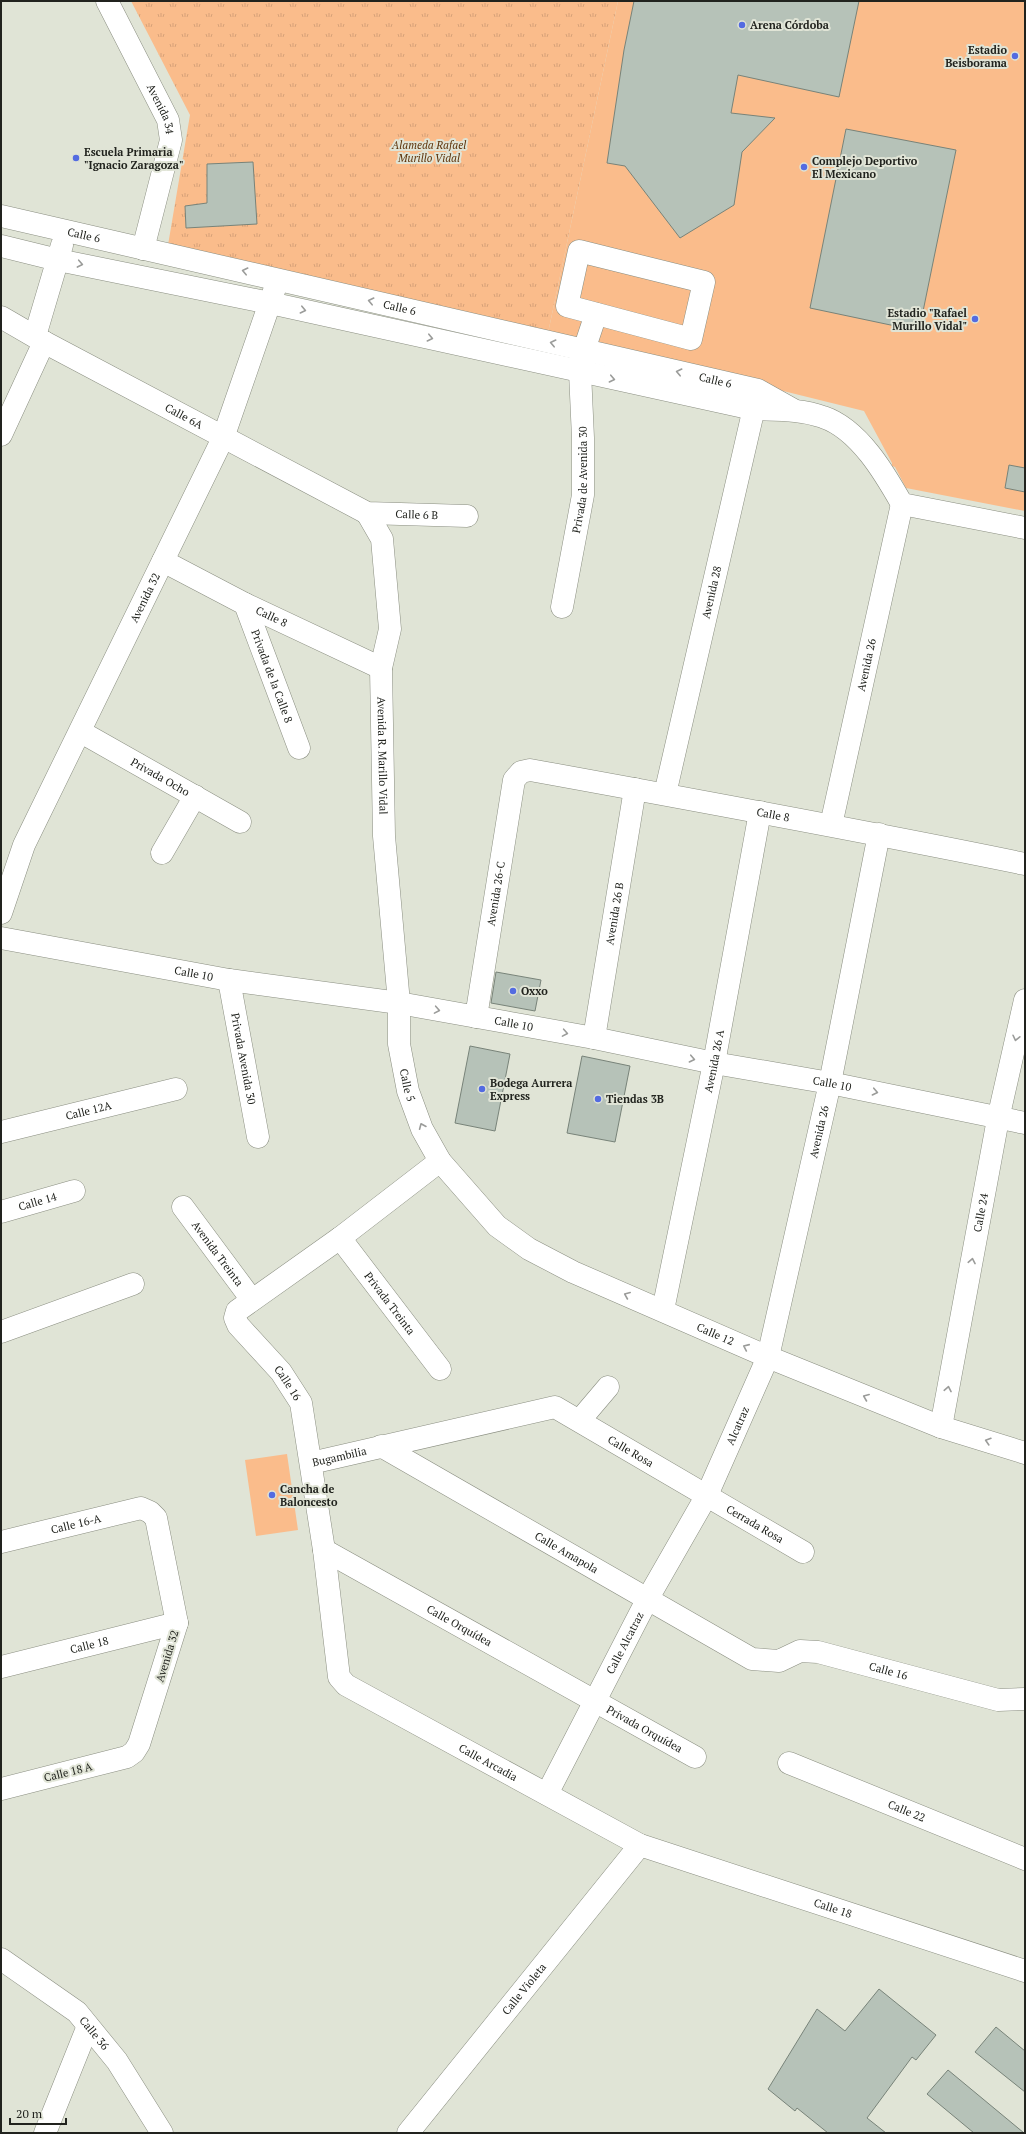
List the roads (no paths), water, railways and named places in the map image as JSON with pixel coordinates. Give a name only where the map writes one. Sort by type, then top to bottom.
[{"type":"street","name":"Avenida 34","points":[[107,1],[168,120],[171,140],[144,249]]},
{"type":"street","name":"Calle 6","points":[[1,216],[584,350],[824,417],[845,430],[873,458],[902,504]]},
{"type":"street","points":[[1,435],[39,339],[66,230]]},
{"type":"street","name":"Calle 6","points":[[1,246],[58,260],[270,303],[580,372],[756,399]]},
{"type":"street","points":[[579,251],[704,282],[691,339],[596,314],[566,306],[579,251]]},
{"type":"street","name":"Avenida 32","points":[[1,913],[24,845],[81,732],[222,438],[278,279]]},
{"type":"street","name":"Privada de Avenida 30","points":[[562,607],[583,495],[584,438],[580,372],[584,350],[596,314]]},
{"type":"street","name":"Calle 6A","points":[[1,317],[222,438],[367,513]]},
{"type":"street","name":"Avenida 28","points":[[665,794],[756,399]]},
{"type":"street","points":[[902,504],[1025,528]]},
{"type":"street","name":"Avenida 26","points":[[831,825],[902,504]]},
{"type":"street","name":"Calle 6 B","points":[[367,513],[467,516]]},
{"type":"street","name":"Avenida R. Marillo Vidal","points":[[367,513],[382,539],[390,629],[381,668],[384,836],[399,1003]]},
{"type":"street","name":"Calle 8","points":[[163,561],[245,604],[381,668]]},
{"type":"street","name":"Privada de la Calle 8","points":[[245,604],[299,748]]},
{"type":"street","name":"Privada Ocho","points":[[81,732],[240,822]]},
{"type":"street","name":"Calle 8","points":[[521,772],[530,770],[665,794],[879,834],[1025,864]]},
{"type":"street","name":"Avenida 26-C","points":[[476,1017],[514,780],[521,772]]},
{"type":"street","name":"Avenida 26 B","points":[[594,1038],[635,789]]},
{"type":"street","points":[[162,853],[195,796]]},
{"type":"street","name":"Avenida 26 A","points":[[663,1310],[714,1063],[760,812]]},
{"type":"street","name":"Avenida 26","points":[[768,1357],[830,1083],[879,834]]},
{"type":"street","name":"Calle 10","points":[[1,938],[229,980],[399,1003],[594,1038],[714,1063],[830,1083],[998,1119],[1025,1123]]},
{"type":"street","name":"Privada Avenida 30","points":[[229,980],[258,1137]]},
{"type":"street","name":"Calle 24","points":[[941,1427],[998,1119],[1025,1000]]},
{"type":"street","name":"Calle 5","points":[[399,1003],[399,1044],[408,1091],[422,1129],[440,1161]]},
{"type":"street","name":"Calle 12A","points":[[1,1132],[176,1089]]},
{"type":"street","points":[[252,1300],[340,1238],[440,1161]]},
{"type":"street","name":"Calle 12","points":[[440,1161],[497,1226],[529,1249],[573,1272],[768,1357],[941,1427],[1025,1453]]},
{"type":"street","name":"Calle 14","points":[[1,1212],[74,1191]]},
{"type":"street","name":"Avenida Treinta","points":[[183,1206],[252,1300]]},
{"type":"street","name":"Privada Treinta","points":[[340,1238],[440,1369]]},
{"type":"street","points":[[1,1332],[133,1284]]},
{"type":"street","name":"Calle 16","points":[[252,1300],[237,1311],[235,1318],[238,1325],[281,1372],[301,1403],[311,1463]]},
{"type":"street","name":"Alcatraz","points":[[707,1495],[768,1357]]},
{"type":"street","points":[[580,1420],[608,1387]]},
{"type":"street","name":"Bugambilia","points":[[339,1677],[324,1550],[311,1463],[555,1407]]},
{"type":"street","name":"Calle Rosa","points":[[555,1407],[580,1420],[707,1495]]},
{"type":"street","name":"Calle Amapola","points":[[381,1446],[752,1659]]},
{"type":"street","name":"Cerrada Rosa","points":[[707,1495],[803,1552]]},
{"type":"street","name":"Calle Alcatraz","points":[[547,1794],[648,1598],[707,1495]]},
{"type":"street","name":"Calle 16-A","points":[[1,1542],[141,1508],[150,1512]]},
{"type":"street","name":"Avenida 32","points":[[134,1752],[140,1744],[177,1623],[156,1518],[150,1512]]},
{"type":"street","name":"Calle Orquídea","points":[[324,1550],[594,1701]]},
{"type":"street","name":"Calle 18","points":[[1,1667],[177,1623]]},
{"type":"street","name":"Calle 16","points":[[752,1659],[779,1661],[800,1651],[818,1652],[998,1700],[1025,1699]]},
{"type":"street","name":"Calle Arcadia","points":[[339,1677],[346,1685],[640,1845]]},
{"type":"street","name":"Privada Orquídea","points":[[594,1701],[695,1757]]},
{"type":"street","name":"Calle 18 A","points":[[1,1788],[128,1757],[134,1752]]},
{"type":"street","name":"Calle 22","points":[[789,1762],[1025,1859]]},
{"type":"street","name":"Calle 18","points":[[640,1845],[1025,1971]]},
{"type":"street","name":"Calle Violeta","points":[[408,2133],[640,1845]]},
{"type":"street","name":"Calle 36","points":[[1,1959],[77,2012],[117,2061],[160,2132]]},
{"type":"street","points":[[45,2133],[88,2026]]},
{"type":"place","name":"Arena Córdoba","points":[[742,25]]},
{"type":"place","name":"Estadio Beisborama","points":[[1015,56]]},
{"type":"place","name":"Escuela Primaria \"Ignacio Zaragoza\"","points":[[76,158]]},
{"type":"place","name":"Complejo Deportivo El Mexicano","points":[[804,167]]},
{"type":"place","name":"Estadio \"Rafael Murillo Vidal\"","points":[[975,319]]},
{"type":"place","name":"Oxxo","points":[[513,991]]},
{"type":"place","name":"Bodega Aurrera Express","points":[[482,1089]]},
{"type":"place","name":"Tiendas 3B","points":[[598,1099]]},
{"type":"place","name":"Cancha de Baloncesto","points":[[272,1495]]},
{"type":"park label","name":"Alameda Rafael Murillo Vidal","points":[[429,151]]}]
